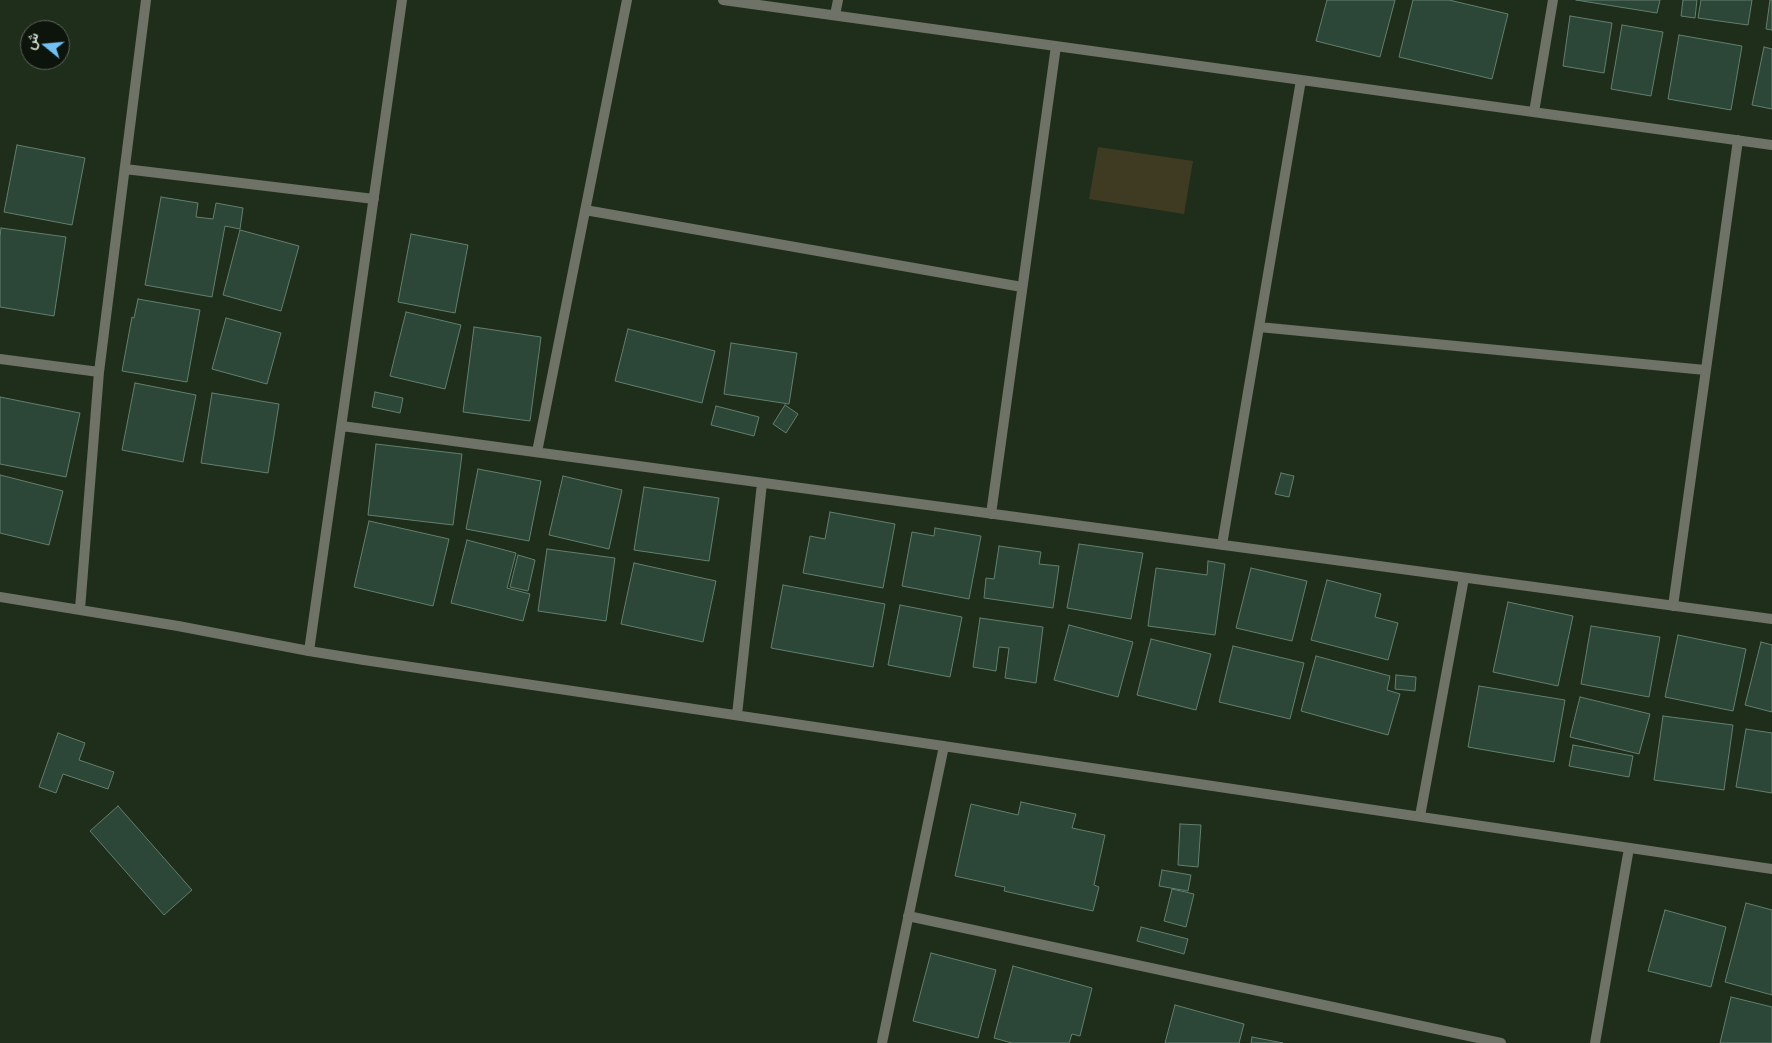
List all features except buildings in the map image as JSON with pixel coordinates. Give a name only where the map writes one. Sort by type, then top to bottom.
[{"type":"street","points":[[80,609],[100,372],[146,0]]},
{"type":"street","points":[[309,651],[402,0]]},
{"type":"street","points":[[537,452],[627,0]]},
{"type":"street","points":[[723,0],[1772,144]]},
{"type":"street","points":[[835,15],[838,0]]},
{"type":"street","points":[[1534,112],[1553,0]]},
{"type":"street","points":[[991,514],[1056,46]]},
{"type":"street","points":[[1222,545],[1301,80]]},
{"type":"street","points":[[1673,606],[1738,140]]},
{"type":"street","points":[[125,169],[374,199]]},
{"type":"street","points":[[585,210],[1022,287]]},
{"type":"street","points":[[1259,327],[1705,370]]},
{"type":"street","points":[[0,359],[100,372]]},
{"type":"street","points":[[342,426],[1772,620]]},
{"type":"street","points":[[737,715],[762,483]]},
{"type":"street","points":[[1420,816],[1464,578]]},
{"type":"street","points":[[0,597],[80,609],[364,660],[1772,869]]},
{"type":"street","points":[[882,1043],[944,746]]},
{"type":"street","points":[[1595,1043],[1629,848]]},
{"type":"street","points":[[908,916],[1501,1043]]},
{"type":"shaded area","points":[[1098,147],[1193,161],[1184,214],[1089,199]]}]
